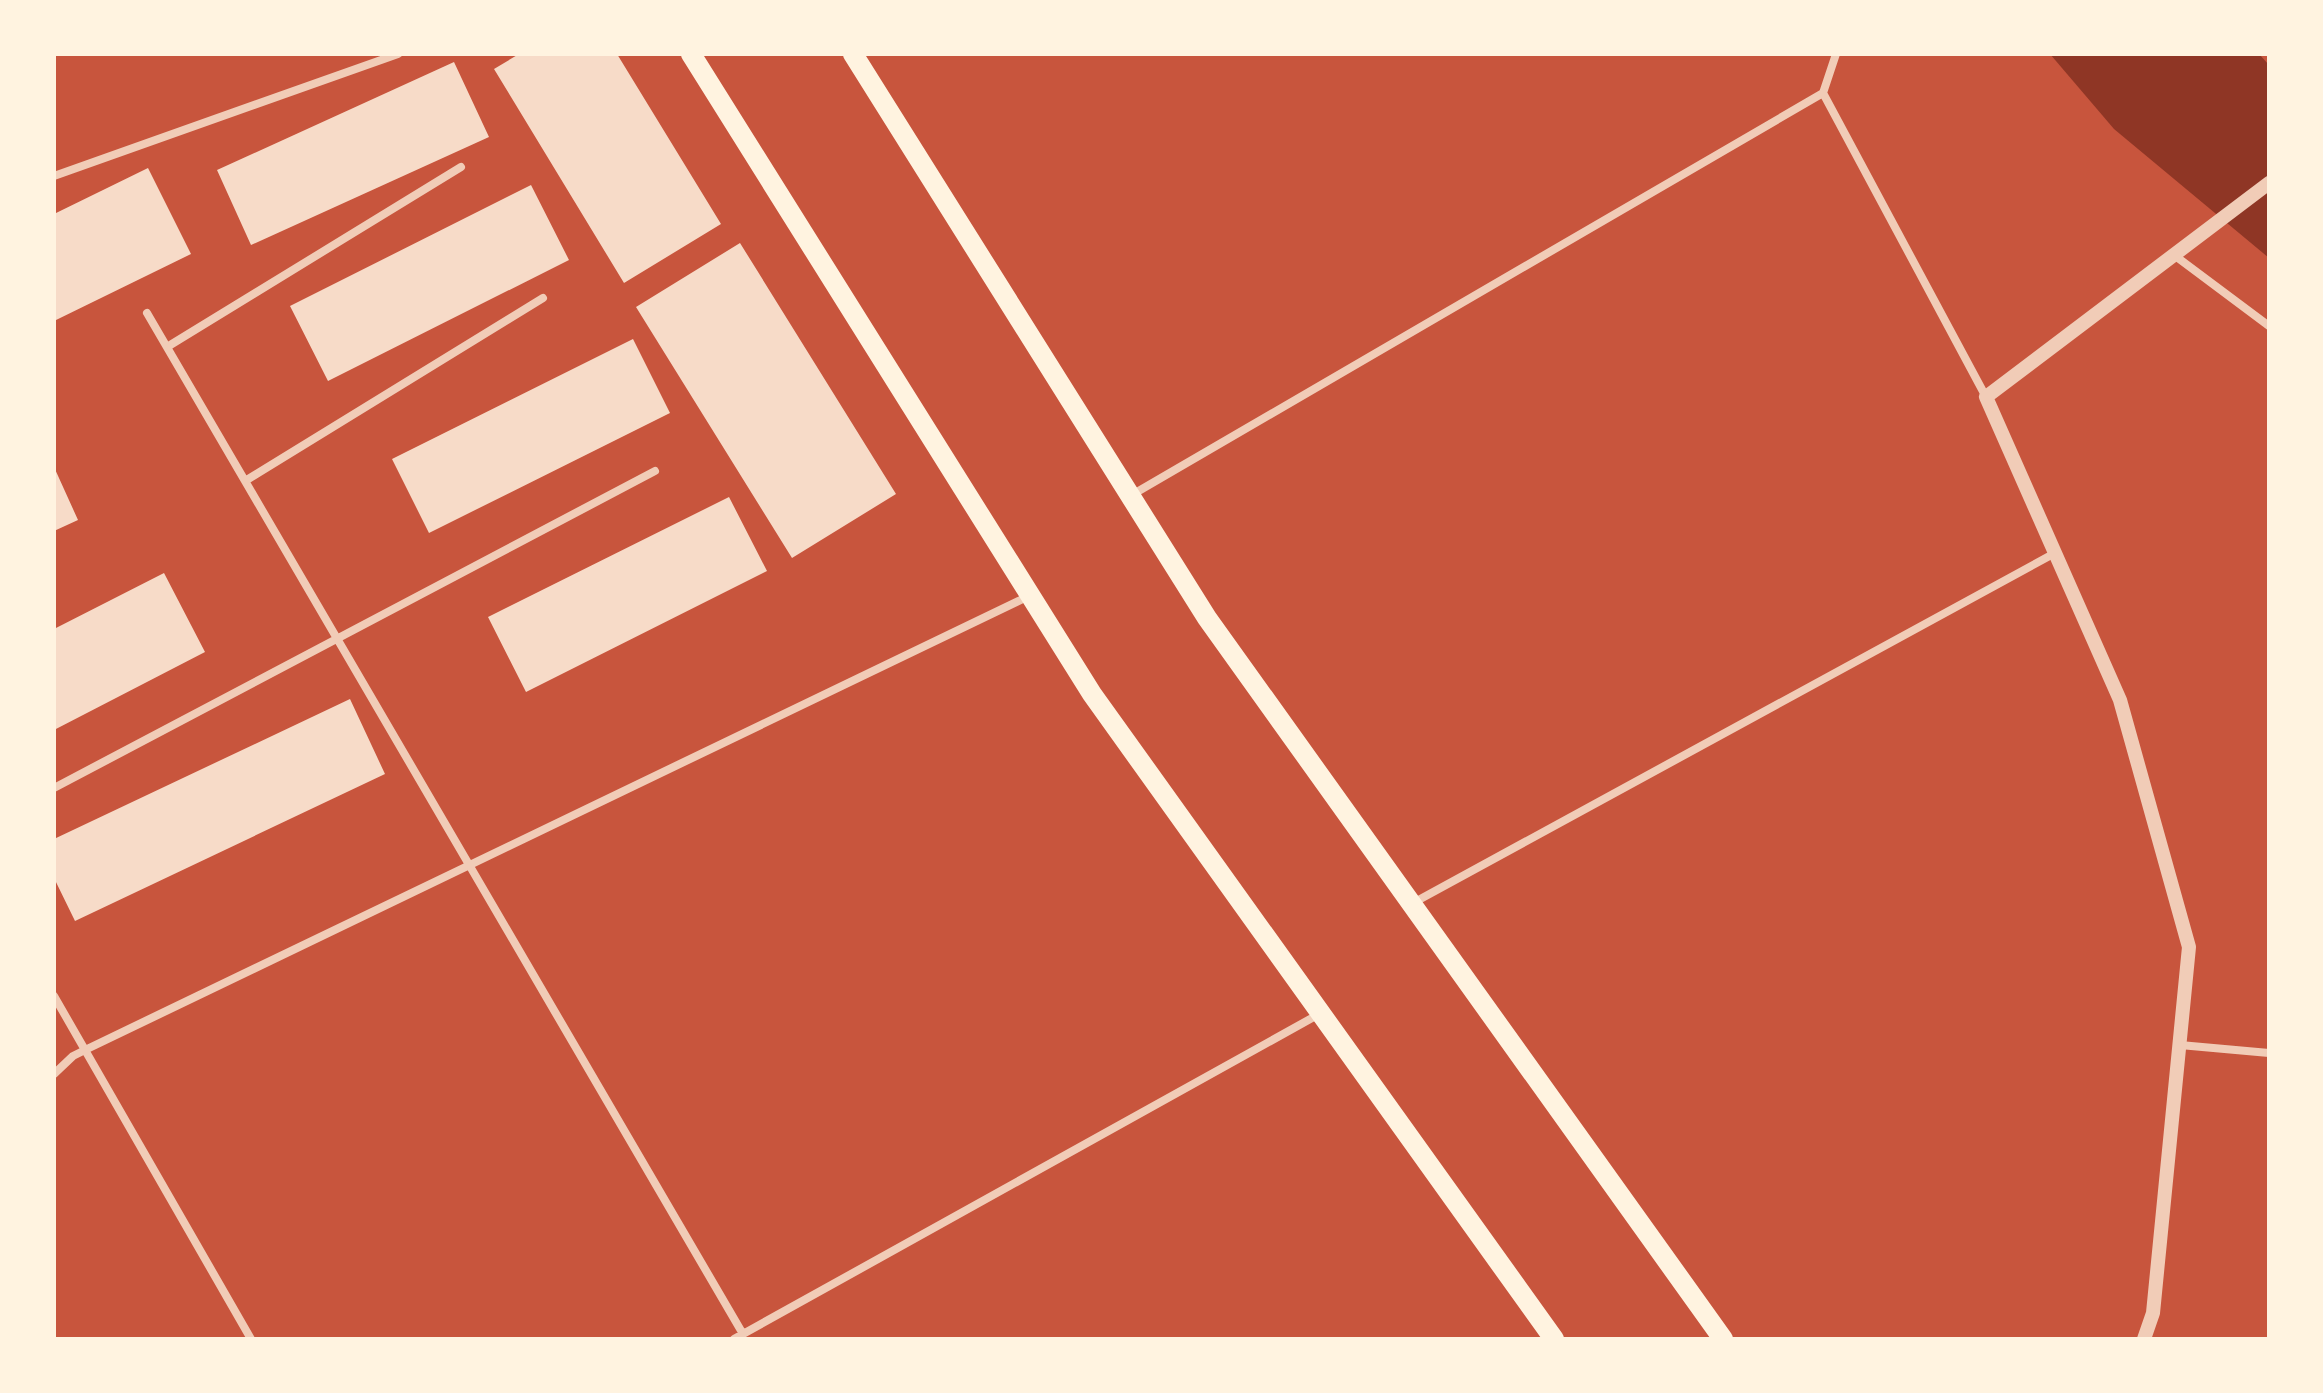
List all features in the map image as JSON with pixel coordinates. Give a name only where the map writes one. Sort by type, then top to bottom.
[{"type":"main road","points":[[691,54],[1092,694],[1554,1339]]},
{"type":"main road","points":[[853,54],[1207,618],[1723,1339]]},
{"type":"street","points":[[54,176],[398,54]]},
{"type":"street","points":[[1130,496],[1823,93],[1836,54]]},
{"type":"street","points":[[1823,93],[1986,397],[2120,700],[2189,947],[2153,1313],[2144,1339]]},
{"type":"street","points":[[167,347],[461,167]]},
{"type":"street","points":[[1986,397],[2269,183]]},
{"type":"street","points":[[2174,255],[2269,326]]},
{"type":"street","points":[[245,481],[543,298]]},
{"type":"street","points":[[147,313],[469,865],[738,1337],[1321,1013]]},
{"type":"street","points":[[54,788],[655,471]]},
{"type":"street","points":[[1411,904],[2055,553]]},
{"type":"street","points":[[54,1074],[73,1056],[85,1050],[1030,595]]},
{"type":"street","points":[[54,996],[251,1339]]},
{"type":"street","points":[[2180,1045],[2269,1053]]},
{"type":"shaded area","points":[[2050,54],[2259,54],[2269,65],[2269,258],[2114,129]]},
{"type":"building","points":[[519,54],[617,54],[721,224],[624,283],[494,69]]},
{"type":"building","points":[[454,62],[489,137],[251,245],[217,170]]},
{"type":"building","points":[[148,168],[191,254],[54,321],[54,214]]},
{"type":"building","points":[[531,185],[569,260],[328,381],[290,306]]},
{"type":"building","points":[[740,243],[896,494],[792,558],[636,307]]},
{"type":"building","points":[[633,339],[670,413],[429,533],[392,459]]},
{"type":"building","points":[[54,467],[78,520],[54,531]]},
{"type":"building","points":[[729,497],[767,571],[526,692],[488,617]]},
{"type":"building","points":[[164,573],[205,652],[54,730],[54,629]]},
{"type":"building","points":[[350,699],[385,774],[75,921],[54,878],[54,839]]}]
